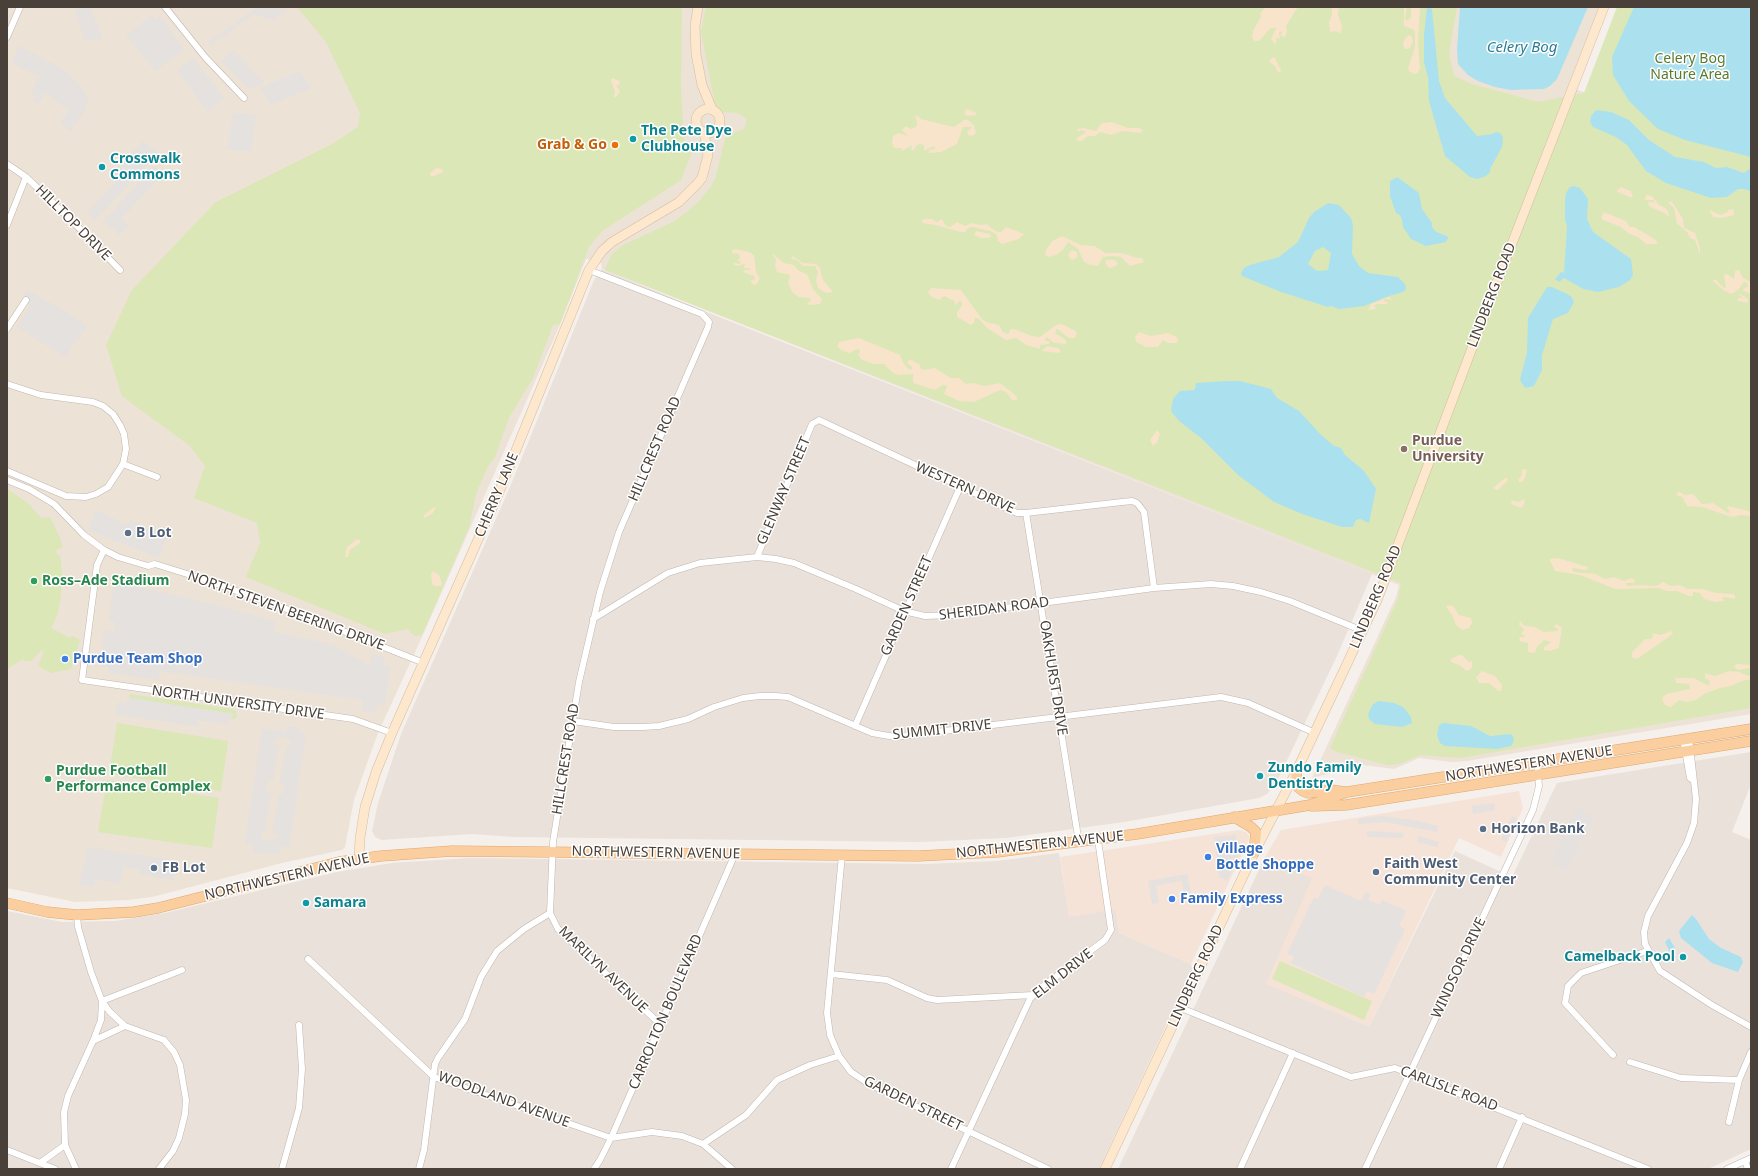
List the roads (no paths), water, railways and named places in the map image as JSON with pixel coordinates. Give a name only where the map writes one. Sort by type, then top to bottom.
[{"type":"main road","name":"NORTHWESTERN AVENUE","points":[[7,903],[47,912],[77,916],[134,912],[158,908],[359,858],[452,851],[918,856],[997,852],[1098,840],[1310,805],[1347,792],[1751,729]]},
{"type":"main road","name":"NORTHWESTERN AVENUE","points":[[1310,805],[1322,807],[1346,805],[1751,741]]},
{"type":"main road","points":[[1296,772],[1298,787],[1302,791],[1308,792],[1331,790],[1347,792]]},
{"type":"main road","points":[[1234,817],[1251,827],[1256,832],[1254,853]]},
{"type":"street","points":[[7,37],[20,7]]},
{"type":"street","points":[[165,7],[205,57],[244,98]]},
{"type":"street","points":[[698,7],[695,26],[696,54],[707,110]]},
{"type":"street","name":"LINDBERG ROAD","points":[[1106,1169],[1180,1008],[1254,853],[1296,772],[1363,631],[1400,542],[1440,432],[1604,7]]},
{"type":"street","points":[[700,181],[708,155],[704,132],[697,123],[697,116],[707,110],[718,113],[720,120],[719,126],[714,131],[704,132]]},
{"type":"street","name":"CHERRY LANE","points":[[359,858],[360,838],[365,807],[376,772],[392,732],[497,497],[589,270],[602,251],[612,242],[679,202],[700,181],[710,163],[714,131]]},
{"type":"street","name":"HILLTOP DRIVE","points":[[7,164],[26,177],[120,270]]},
{"type":"street","name":"HILLTOP DRIVE","points":[[7,225],[26,177]]},
{"type":"street","name":"HILLCREST ROAD","points":[[550,913],[552,851],[579,682],[593,619],[607,567],[619,532],[708,327],[708,322],[702,314],[589,270]]},
{"type":"street","points":[[7,329],[26,300]]},
{"type":"street","points":[[7,384],[41,395],[94,402],[103,406],[113,414],[124,434],[126,449],[123,464],[108,487],[96,494],[86,497],[66,496],[7,471]]},
{"type":"street","name":"WESTERN DRIVE","points":[[812,424],[819,420],[823,421],[960,487],[1017,512],[1026,513],[1132,501],[1137,503],[1144,512],[1154,588]]},
{"type":"street","name":"GLENWAY STREET","points":[[756,557],[812,424]]},
{"type":"street","points":[[123,464],[157,477]]},
{"type":"street","name":"NORTH STEVEN BEERING DRIVE","points":[[7,480],[29,489],[54,504],[84,535],[104,550],[118,557],[148,566],[156,564],[203,578],[295,612],[424,663]]},
{"type":"street","name":"GARDEN STREET","points":[[855,726],[904,611],[960,487]]},
{"type":"street","name":"OAKHURST DRIVE","points":[[1026,513],[1060,717],[1079,843]]},
{"type":"street","name":"NORTH UNIVERSITY DRIVE","points":[[104,550],[97,565],[82,680],[353,719],[392,732]]},
{"type":"street","name":"SHERIDAN ROAD","points":[[593,619],[668,573],[700,563],[756,557],[776,559],[799,566],[904,611],[925,616],[936,617],[1154,588],[1211,584],[1233,586],[1290,601],[1363,631]]},
{"type":"street","name":"SUMMIT DRIVE","points":[[573,720],[614,727],[643,728],[688,719],[728,702],[760,696],[788,697],[872,733],[895,737],[1221,697],[1248,703],[1315,732]]},
{"type":"street","points":[[1686,739],[1690,778],[1693,780],[1696,808],[1692,831],[1648,916],[1644,932],[1648,951],[1660,971],[1717,1008],[1751,1027]]},
{"type":"street","name":"WINDSOR DRIVE","points":[[1365,1169],[1533,810],[1537,797],[1539,775],[1537,763]]},
{"type":"street","name":"ELM DRIVE","points":[[950,1169],[1028,1002],[1033,995],[1109,936],[1111,930],[1098,840]]},
{"type":"street","name":"CARROLTON BOULEVARD","points":[[594,1169],[611,1138],[735,854]]},
{"type":"street","name":"GARDEN STREET","points":[[842,855],[827,1021],[830,1035],[839,1056],[851,1072],[869,1084],[1048,1169]]},
{"type":"street","points":[[419,1169],[435,1064],[438,1058],[465,1019],[481,977],[497,951],[524,929],[550,913]]},
{"type":"street","name":"MARILYN AVENUE","points":[[550,913],[558,929],[660,1024]]},
{"type":"street","points":[[77,916],[78,927],[87,957],[102,1001],[109,1012],[125,1026],[164,1040],[174,1052],[182,1072],[186,1100],[186,1114],[179,1138],[173,1151],[158,1169]]},
{"type":"street","points":[[1612,1055],[1565,1003],[1568,986],[1581,973],[1648,951]]},
{"type":"street","name":"WOODLAND AVENUE","points":[[308,959],[434,1077],[611,1138],[652,1132],[682,1136],[703,1144],[732,1169]]},
{"type":"street","points":[[102,1001],[182,970]]},
{"type":"street","points":[[831,974],[887,980],[937,1000],[1033,995]]},
{"type":"street","points":[[76,1169],[65,1145],[64,1112],[68,1096],[101,1020],[102,1001]]},
{"type":"street","name":"CARLISLE ROAD","points":[[1180,1008],[1351,1078],[1394,1068],[1522,1117],[1648,1169]]},
{"type":"street","points":[[282,1169],[299,1108],[302,1069],[299,1025]]},
{"type":"street","points":[[93,1041],[125,1026]]},
{"type":"street","points":[[1729,1122],[1739,1080],[1751,1052]]},
{"type":"street","points":[[1240,1169],[1293,1053]]},
{"type":"street","points":[[703,1144],[746,1115],[777,1080],[805,1067],[839,1056]]},
{"type":"street","points":[[1630,1062],[1682,1078],[1739,1080]]},
{"type":"street","points":[[1499,1169],[1522,1117]]},
{"type":"street","points":[[40,1163],[65,1145]]},
{"type":"street","points":[[7,1150],[55,1169]]},
{"type":"street","points":[[1727,1169],[1751,1158]]},
{"type":"street","points":[[1745,1161],[1748,1169]]},
{"type":"water","points":[[1427,7],[1432,9],[1439,81],[1445,98],[1477,136],[1496,132],[1500,133],[1503,137],[1502,147],[1490,169],[1490,172],[1486,176],[1477,179],[1470,177],[1445,156],[1429,101],[1428,77],[1424,63],[1424,35]]},
{"type":"water","name":"Celery Bog","points":[[1460,7],[1588,7],[1557,79],[1550,86],[1544,89],[1511,90],[1495,87],[1478,81],[1468,75],[1458,64],[1457,49]]},
{"type":"water","name":"Celery Bog Nature Area","points":[[1634,7],[1751,7],[1751,157],[1685,140],[1658,129],[1629,101],[1613,75],[1612,57]]},
{"type":"water","points":[[1596,110],[1611,112],[1629,120],[1649,140],[1675,157],[1704,162],[1716,168],[1727,167],[1744,173],[1751,168],[1751,191],[1738,189],[1727,197],[1711,198],[1666,183],[1646,171],[1627,145],[1616,137],[1593,127],[1590,122],[1591,116]]},
{"type":"water","points":[[1397,177],[1419,193],[1422,209],[1432,223],[1432,227],[1436,232],[1447,236],[1448,238],[1446,242],[1426,246],[1411,239],[1403,227],[1400,215],[1396,213],[1390,196],[1390,181]]},
{"type":"water","points":[[1574,186],[1580,188],[1588,199],[1587,219],[1593,232],[1631,259],[1633,275],[1630,280],[1619,287],[1598,292],[1583,289],[1564,278],[1559,282],[1555,279],[1561,272],[1564,273],[1567,226],[1565,220],[1565,200],[1566,193],[1570,187]]},
{"type":"water","points":[[1328,203],[1339,205],[1351,218],[1353,225],[1352,254],[1359,266],[1368,273],[1398,277],[1405,284],[1406,289],[1403,292],[1364,306],[1339,309],[1281,292],[1242,276],[1241,273],[1244,268],[1279,257],[1298,242],[1309,218],[1314,212]],"holes":[[[1323,247],[1331,253],[1328,270],[1317,271],[1308,264],[1315,251]]]},
{"type":"water","points":[[1547,287],[1552,287],[1571,296],[1574,302],[1568,313],[1553,319],[1542,355],[1542,370],[1534,386],[1525,388],[1520,380],[1527,352],[1528,318]]},
{"type":"water","points":[[1240,381],[1271,389],[1277,398],[1299,411],[1321,435],[1334,446],[1341,448],[1345,455],[1364,471],[1376,489],[1369,523],[1360,519],[1356,520],[1353,527],[1342,527],[1302,514],[1274,502],[1238,475],[1201,438],[1179,421],[1171,411],[1173,399],[1180,391],[1194,390],[1197,383]]},
{"type":"water","points":[[1379,701],[1394,703],[1403,707],[1411,717],[1412,723],[1402,727],[1375,724],[1369,719],[1368,714],[1373,704]]},
{"type":"water","points":[[1443,723],[1471,726],[1490,736],[1511,734],[1514,741],[1511,746],[1497,749],[1445,746],[1440,743],[1437,735],[1439,725]]},
{"type":"water","points":[[1692,915],[1709,939],[1721,948],[1741,957],[1743,962],[1738,972],[1712,963],[1681,938],[1679,931]]},
{"type":"water","points":[[1669,938],[1675,948],[1670,952],[1665,942]]},
{"type":"place","name":"The Pete Dye Clubhouse","points":[[633,139]]},
{"type":"place","name":"Grab & Go","points":[[615,145]]},
{"type":"place","name":"Crosswalk Commons","points":[[102,167]]},
{"type":"place","name":"Purdue University","points":[[1404,449]]},
{"type":"place","name":"B Lot","points":[[128,533]]},
{"type":"place","name":"Ross–Ade Stadium","points":[[34,581]]},
{"type":"place","name":"Purdue Team Shop","points":[[65,659]]},
{"type":"place","name":"Zundo Family Dentistry","points":[[1260,776]]},
{"type":"place","name":"Purdue Football Performance Complex","points":[[48,779]]},
{"type":"place","name":"Horizon Bank","points":[[1483,829]]},
{"type":"place","name":"Village Bottle Shoppe","points":[[1208,857]]},
{"type":"place","name":"FB Lot","points":[[154,868]]},
{"type":"place","name":"Faith West Community Center","points":[[1376,872]]},
{"type":"place","name":"Family Express","points":[[1172,899]]},
{"type":"place","name":"Samara","points":[[306,903]]},
{"type":"place","name":"Camelback Pool","points":[[1683,957]]}]
